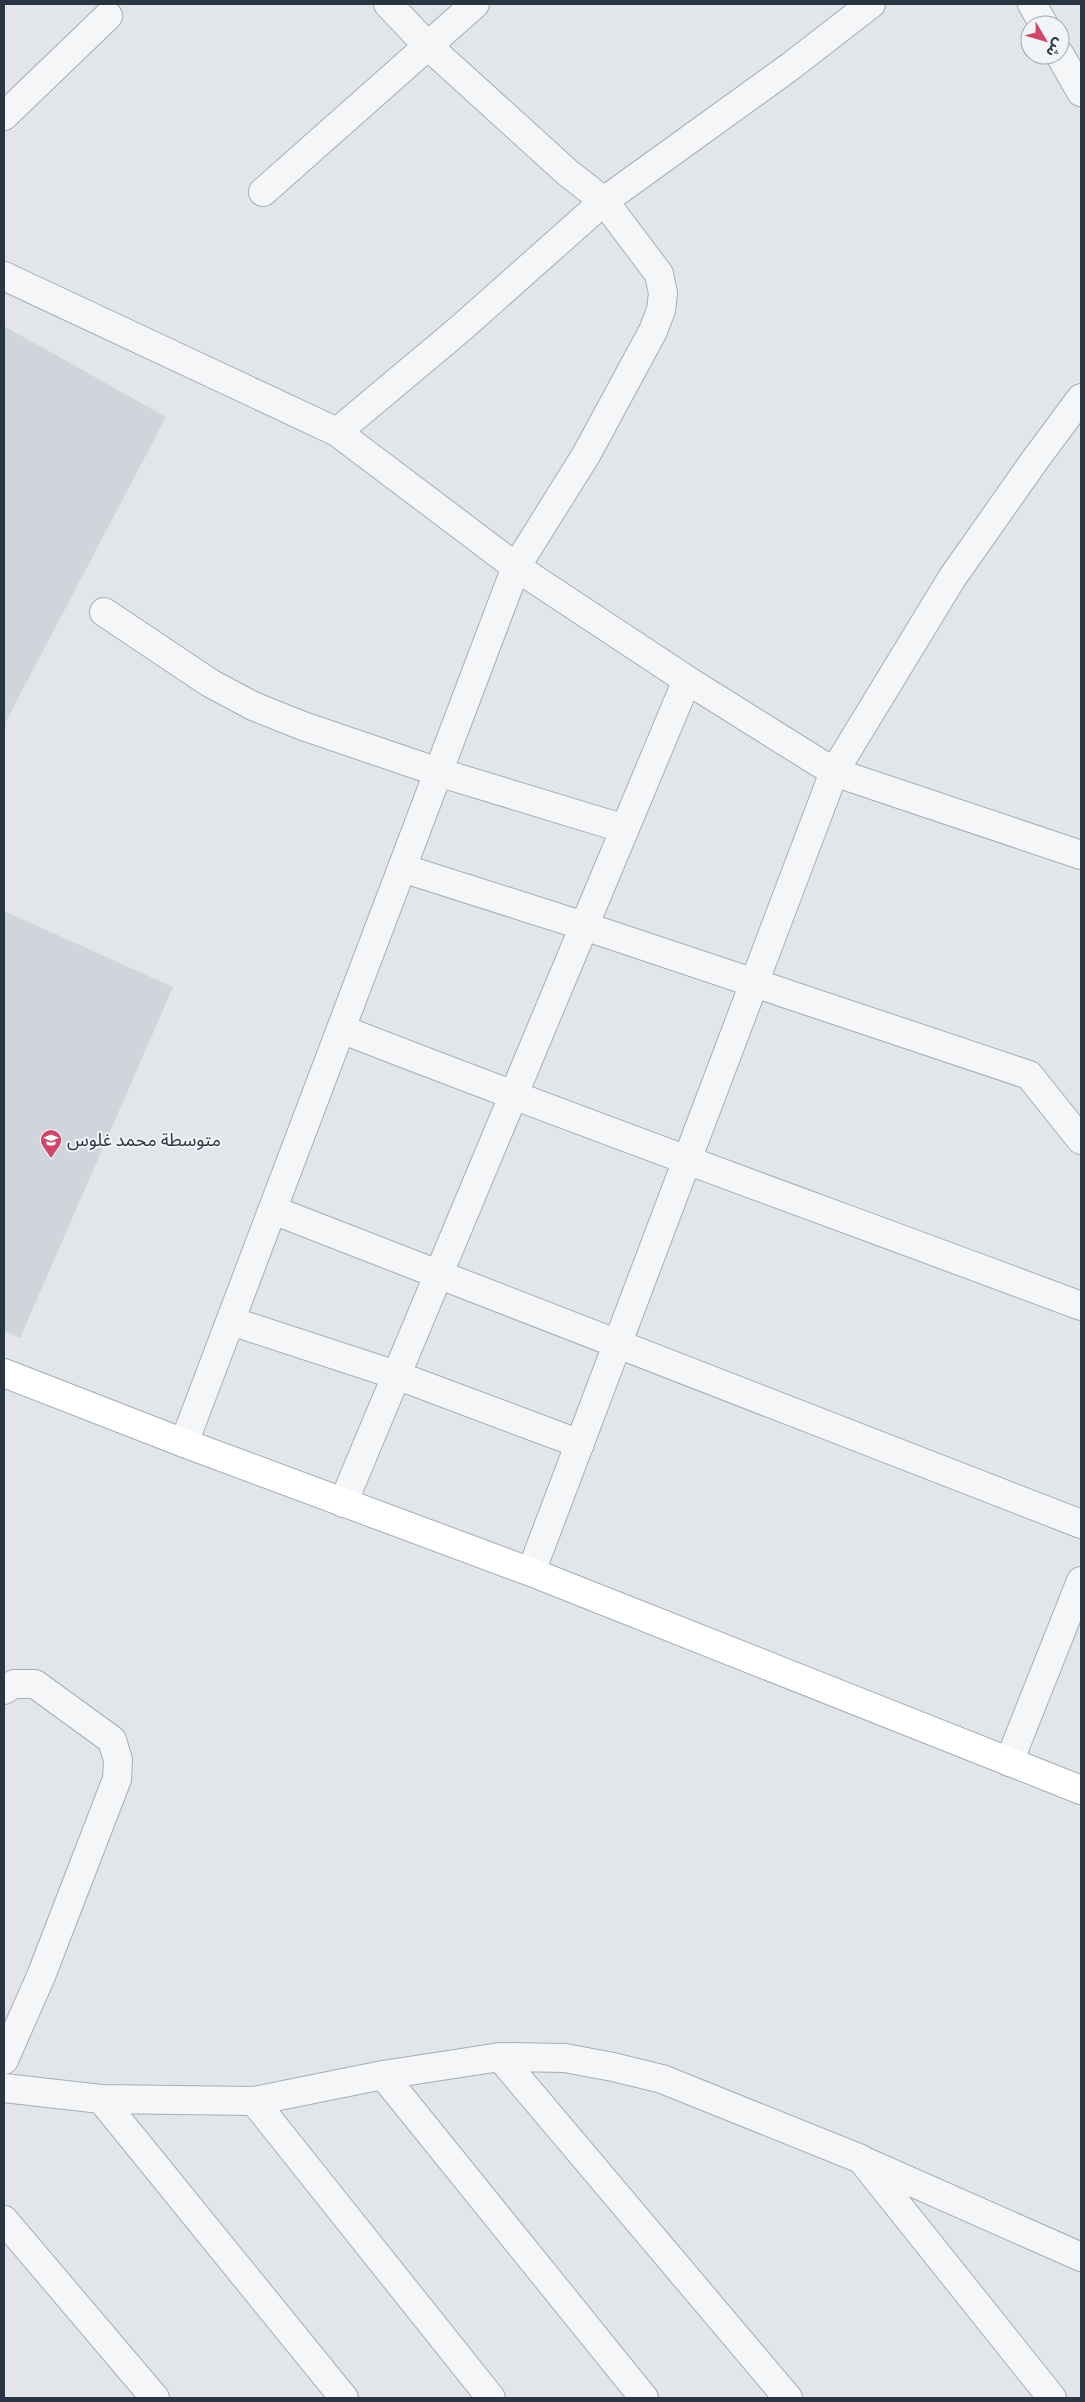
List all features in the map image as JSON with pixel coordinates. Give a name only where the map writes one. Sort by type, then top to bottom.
[{"type":"main road","points":[[4,1373],[184,1443],[531,1572],[1081,1790]]},
{"type":"street","points":[[184,1443],[516,568],[586,455],[653,331],[661,310],[663,293],[659,274],[604,201],[568,173],[427,45],[388,4]]},
{"type":"street","points":[[263,192],[475,4]]},
{"type":"street","points":[[337,432],[460,329],[604,201],[776,78],[871,4]]},
{"type":"street","points":[[1032,4],[1038,15]]},
{"type":"street","points":[[4,116],[108,16]]},
{"type":"street","points":[[1066,65],[1081,92]]},
{"type":"street","points":[[10,287],[337,432],[516,568],[687,680],[834,772],[1081,855]]},
{"type":"street","points":[[531,1572],[834,772],[952,578],[1081,398]]},
{"type":"street","points":[[104,612],[210,683],[254,706],[304,726],[438,772],[625,829]]},
{"type":"street","points":[[343,1503],[687,680]]},
{"type":"street","points":[[402,868],[584,926],[1029,1076],[1081,1140]]},
{"type":"street","points":[[341,1029],[513,1096],[688,1159],[1081,1306]]},
{"type":"street","points":[[273,1210],[1081,1524]]},
{"type":"street","points":[[231,1321],[396,1375],[580,1444]]},
{"type":"street","points":[[1009,1762],[1081,1581]]},
{"type":"street","points":[[4,1690],[14,1684],[35,1684],[112,1740],[118,1760],[118,1779],[41,1976],[4,2060]]},
{"type":"street","points":[[500,2057],[788,2398]]},
{"type":"street","points":[[4,2088],[101,2098],[254,2101],[383,2075],[500,2057],[565,2058],[614,2067],[662,2079],[860,2159],[1081,2257]]},
{"type":"street","points":[[383,2075],[644,2398]]},
{"type":"street","points":[[101,2098],[344,2398]]},
{"type":"street","points":[[254,2101],[491,2398]]},
{"type":"street","points":[[860,2159],[1052,2398]]},
{"type":"street","points":[[4,2220],[155,2398]]},
{"type":"shaded area","points":[[4,326],[166,417],[4,725]]},
{"type":"shaded area","name":"متوسطة محمد غلوس","points":[[4,911],[173,987],[20,1338],[4,1331]]},
{"type":"place","name":"متوسطة محمد غلوس","points":[[51,1159]]}]
